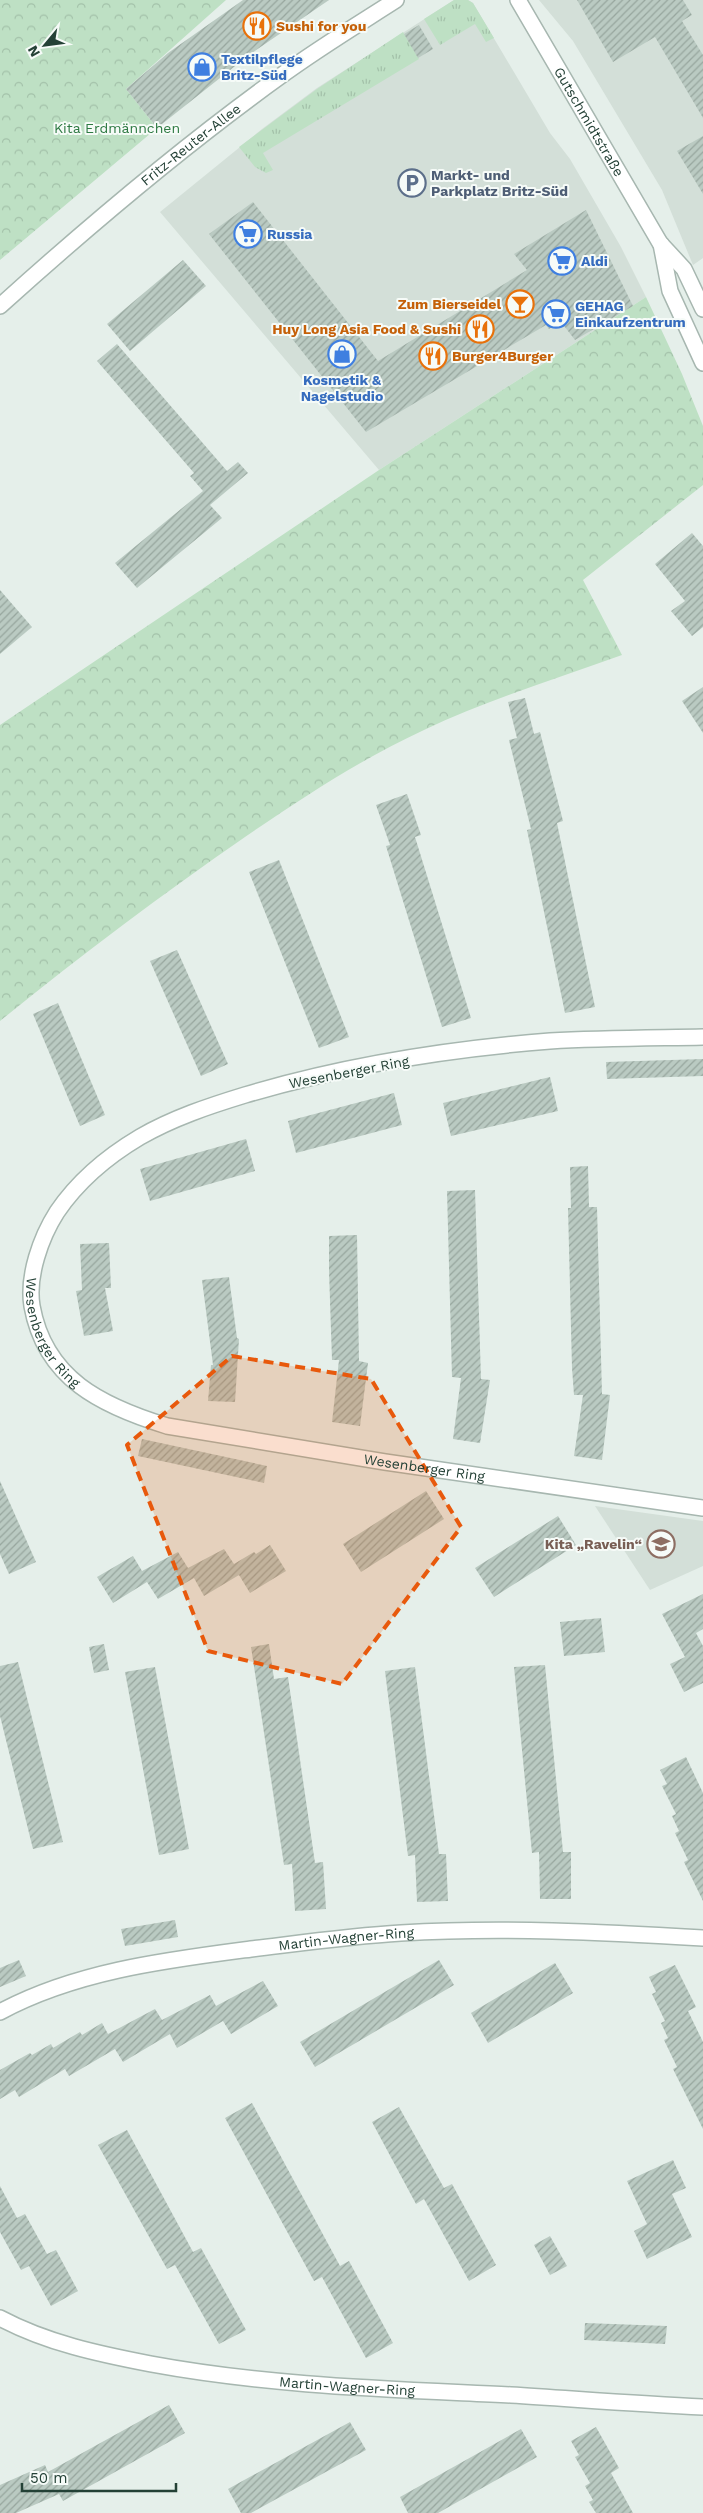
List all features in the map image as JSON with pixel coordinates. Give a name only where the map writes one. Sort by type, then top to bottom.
[{"type":"street","name":"Fritz-Reuter-Allee","points":[[0,306],[85,230],[205,132],[289,70],[396,0]]},
{"type":"street","name":"Gutschmidtstraße","points":[[518,0],[660,243],[684,269],[703,309]]},
{"type":"street","name":"Gutschmidtstraße","points":[[660,243],[670,291],[703,363]]},
{"type":"street","name":"Wesenberger Ring","points":[[703,1037],[551,1041],[395,1062],[308,1078],[261,1090],[177,1119],[121,1149],[83,1181],[66,1199],[50,1223],[42,1242],[36,1261],[31,1300],[38,1328],[45,1345],[57,1363],[77,1384],[98,1400],[142,1419],[167,1426],[375,1461],[703,1508]]},
{"type":"street","name":"Martin-Wagner-Ring","points":[[0,2012],[28,1998],[114,1972],[202,1955],[330,1940],[400,1933],[529,1931],[703,1938]]},
{"type":"street","name":"Martin-Wagner-Ring","points":[[0,2318],[41,2336],[106,2355],[214,2376],[372,2389],[703,2407]]},
{"type":"highlighted area","points":[[232,1356],[371,1379],[461,1527],[342,1684],[208,1651],[127,1445]]},
{"type":"shaded area","points":[[454,0],[468,0],[473,3],[550,133],[570,159],[621,247],[646,297],[379,470],[160,212],[262,129],[317,88]]},
{"type":"shaded area","points":[[539,0],[703,0],[703,258],[693,265],[662,190],[573,41]]},
{"type":"shaded area","name":"Kita „Ravelin“","points":[[595,1506],[703,1521],[703,1566],[650,1590]]},
{"type":"green space","name":"Kita Erdmännchen","points":[[0,0],[226,0],[126,89],[157,128],[0,260]]},
{"type":"green space","points":[[454,0],[468,0],[473,3],[494,38],[486,42],[475,24],[440,45],[424,19]]},
{"type":"green space","points":[[403,32],[419,59],[263,153],[273,170],[266,173],[255,167],[239,147],[317,89]]},
{"type":"green space","points":[[646,297],[682,374],[703,426],[703,485],[583,580],[622,655],[472,709],[377,753],[288,808],[183,881],[0,1021],[0,725],[379,470]]},
{"type":"building","points":[[243,0],[329,0],[249,55],[157,128],[126,89],[168,53]]},
{"type":"building","points":[[577,0],[683,0],[692,15],[682,21],[703,55],[703,118],[655,37],[613,62]]},
{"type":"building","points":[[419,25],[433,49],[418,58],[404,34]]},
{"type":"building","points":[[703,136],[703,194],[677,151]]},
{"type":"building","name":"GEHAG Einkaufzentrum","points":[[253,202],[378,361],[527,270],[514,254],[586,210],[633,306],[575,340],[561,322],[549,329],[546,325],[366,432],[209,234]]},
{"type":"building","points":[[183,260],[206,286],[130,351],[107,324]]},
{"type":"building","points":[[117,344],[227,471],[238,462],[248,473],[210,505],[222,518],[137,588],[115,563],[203,491],[190,476],[194,473],[97,361]]},
{"type":"building","points":[[692,533],[703,546],[703,627],[692,636],[671,611],[685,601],[655,564]]},
{"type":"building","points":[[0,590],[32,627],[0,654]]},
{"type":"building","points":[[703,687],[703,733],[682,701]]},
{"type":"building","points":[[525,698],[534,734],[540,732],[563,821],[557,823],[595,1007],[565,1013],[527,830],[531,829],[509,740],[517,738],[508,702]]},
{"type":"building","points":[[407,794],[421,835],[415,837],[471,1018],[442,1027],[386,846],[390,845],[376,805]]},
{"type":"building","points":[[279,860],[349,1037],[319,1048],[249,872]]},
{"type":"building","points":[[177,950],[228,1064],[201,1076],[150,961]]},
{"type":"building","points":[[58,1003],[105,1115],[80,1126],[33,1014]]},
{"type":"building","points":[[703,1059],[703,1076],[607,1079],[606,1062]]},
{"type":"building","points":[[550,1077],[558,1111],[451,1136],[443,1103]]},
{"type":"building","points":[[394,1093],[402,1125],[296,1153],[288,1121]]},
{"type":"building","points":[[246,1139],[255,1171],[150,1201],[140,1169]]},
{"type":"building","points":[[588,1166],[589,1207],[597,1207],[602,1394],[610,1395],[602,1460],[574,1456],[583,1395],[574,1395],[568,1208],[571,1208],[570,1167]]},
{"type":"building","points":[[475,1190],[481,1379],[490,1380],[480,1443],[453,1439],[461,1378],[452,1377],[447,1191]]},
{"type":"building","points":[[357,1235],[359,1361],[368,1363],[360,1426],[332,1422],[339,1360],[332,1360],[329,1271],[329,1236]]},
{"type":"building","points":[[109,1243],[111,1288],[105,1288],[113,1331],[84,1336],[76,1291],[82,1290],[80,1244]]},
{"type":"building","points":[[229,1277],[237,1338],[239,1339],[235,1402],[208,1401],[211,1365],[213,1365],[202,1280]]},
{"type":"building","points":[[142,1439],[267,1466],[264,1483],[138,1456]]},
{"type":"building","points":[[0,1481],[36,1562],[9,1574],[0,1554]]},
{"type":"building","points":[[426,1491],[444,1519],[361,1572],[343,1544]]},
{"type":"building","points":[[558,1516],[576,1545],[494,1597],[475,1568]]},
{"type":"building","points":[[270,1545],[286,1571],[250,1593],[239,1575],[204,1596],[194,1578],[158,1599],[147,1582],[113,1603],[97,1577],[133,1556],[142,1571],[178,1552],[188,1568],[224,1549],[234,1564]]},
{"type":"building","points":[[703,1594],[703,1629],[696,1633],[703,1646],[703,1683],[684,1692],[670,1664],[685,1657],[662,1614]]},
{"type":"building","points":[[601,1618],[605,1652],[564,1656],[560,1622]]},
{"type":"building","points":[[104,1644],[109,1670],[94,1673],[89,1647]]},
{"type":"building","points":[[269,1644],[274,1679],[288,1677],[315,1863],[323,1862],[326,1909],[295,1911],[292,1864],[284,1865],[251,1647]]},
{"type":"building","points":[[18,1662],[63,1842],[33,1849],[0,1716],[0,1666]]},
{"type":"building","points":[[545,1665],[563,1852],[571,1852],[571,1899],[540,1899],[539,1852],[532,1853],[514,1667]]},
{"type":"building","points":[[155,1667],[189,1849],[159,1855],[125,1672]]},
{"type":"building","points":[[415,1667],[439,1854],[446,1854],[448,1901],[417,1902],[415,1855],[408,1856],[385,1671]]},
{"type":"building","points":[[686,1757],[703,1793],[703,1901],[684,1862],[688,1860],[675,1833],[679,1831],[672,1816],[676,1814],[662,1786],[667,1784],[660,1770]]},
{"type":"building","points":[[175,1920],[178,1937],[125,1946],[121,1929]]},
{"type":"building","points":[[19,1960],[26,1976],[0,1987],[0,1968]]},
{"type":"building","points":[[439,1960],[454,1985],[315,2067],[300,2042]]},
{"type":"building","points":[[555,1963],[573,1993],[488,2043],[471,2013]]},
{"type":"building","points":[[675,1965],[696,2007],[688,2011],[703,2042],[703,2129],[673,2069],[677,2067],[664,2040],[668,2038],[661,2023],[665,2021],[652,1994],[656,1992],[649,1977]]},
{"type":"building","points":[[263,1981],[278,2006],[231,2034],[223,2021],[177,2048],[170,2034],[123,2062],[115,2049],[69,2076],[65,2069],[19,2097],[15,2090],[0,2099],[0,2070],[30,2053],[32,2055],[51,2044],[53,2048],[80,2032],[82,2035],[102,2023],[108,2034],[155,2009],[162,2020],[210,1995],[216,2006]]},
{"type":"building","points":[[252,2103],[340,2266],[349,2261],[393,2343],[366,2358],[322,2277],[314,2281],[225,2118]]},
{"type":"building","points":[[399,2107],[444,2188],[452,2184],[496,2265],[469,2281],[424,2199],[416,2204],[372,2122]]},
{"type":"building","points":[[127,2130],[193,2252],[201,2248],[246,2330],[219,2344],[175,2265],[167,2269],[98,2145]]},
{"type":"building","points":[[673,2160],[686,2188],[672,2194],[692,2237],[647,2259],[634,2231],[647,2224],[627,2181]]},
{"type":"building","points":[[0,2186],[17,2218],[25,2214],[47,2254],[56,2250],[78,2291],[51,2306],[29,2266],[21,2270],[0,2232]]},
{"type":"building","points":[[550,2236],[567,2266],[550,2275],[534,2245]]},
{"type":"building","points":[[585,2323],[667,2326],[665,2344],[584,2340]]},
{"type":"building","points":[[169,2405],[185,2433],[63,2501],[59,2494],[16,2513],[0,2513],[0,2485],[45,2465],[48,2472]]},
{"type":"building","points":[[350,2422],[366,2450],[251,2513],[241,2513],[228,2489]]},
{"type":"building","points":[[596,2427],[619,2468],[611,2473],[633,2513],[596,2513],[589,2502],[593,2500],[585,2486],[590,2483],[575,2457],[579,2455],[571,2441]]},
{"type":"building","points":[[521,2429],[537,2457],[438,2513],[408,2513],[400,2497]]},
{"type":"place","name":"Sushi for you","points":[[257,26]]},
{"type":"place","name":"Textilpflege Britz-Süd","points":[[202,67]]},
{"type":"place","name":"Markt- und Parkplatz Britz-Süd","points":[[412,183]]},
{"type":"place","name":"Russia","points":[[248,234]]},
{"type":"place","name":"Aldi","points":[[562,261]]},
{"type":"place","name":"Zum Bierseidel","points":[[520,304]]},
{"type":"place","name":"GEHAG Einkaufzentrum","points":[[556,314]]},
{"type":"place","name":"Huy Long Asia Food & Sushi","points":[[480,329]]},
{"type":"place","name":"Kosmetik & Nagelstudio","points":[[342,354]]},
{"type":"place","name":"Burger4Burger","points":[[433,356]]},
{"type":"place","name":"Kita „Ravelin“","points":[[661,1544]]}]
